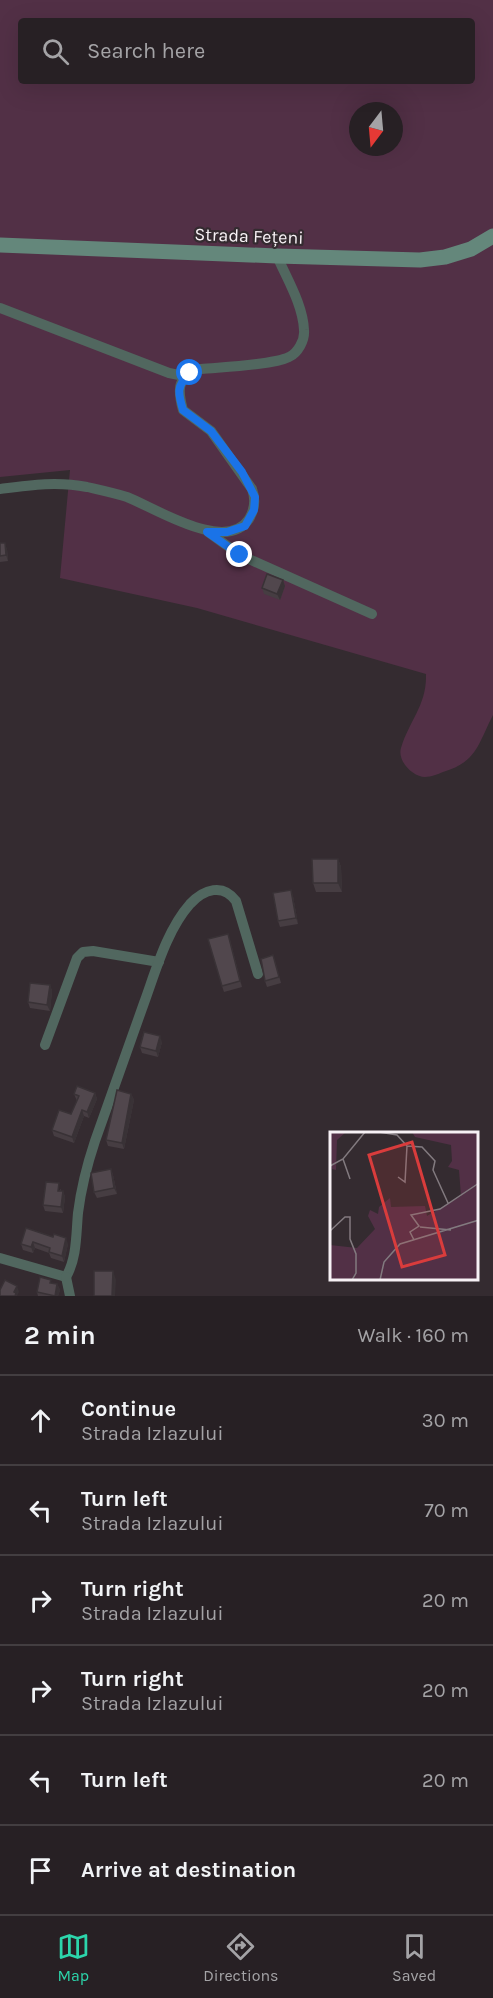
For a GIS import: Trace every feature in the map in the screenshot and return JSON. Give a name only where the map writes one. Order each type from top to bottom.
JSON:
[{"type":"street","name":"Strada Fețeni","points":[[0,245],[420,260],[471,249],[493,236]]},
{"type":"street","points":[[0,308],[178,375],[201,369],[273,362],[289,357],[296,351],[305,334],[303,321],[278,256]]},
{"type":"street","points":[[190,373],[181,381],[179,390],[183,410],[211,431],[242,472],[255,497],[254,510],[245,526],[227,532],[207,532]]},
{"type":"street","points":[[0,489],[48,483],[86,487],[124,496],[207,532],[240,555],[372,614]]},
{"type":"street","points":[[70,1296],[66,1277],[74,1257],[87,1167],[159,962],[177,924],[189,905],[199,895],[211,890],[222,890],[231,894],[236,901],[258,974]]},
{"type":"street","points":[[45,1045],[77,958],[83,952],[93,951],[159,962]]},
{"type":"street","points":[[0,1258],[66,1277]]},
{"type":"shaded area","points":[[0,0],[493,0],[493,715],[475,751],[454,768],[427,777],[411,771],[404,763],[400,753],[401,748],[421,704],[426,685],[426,674],[197,608],[60,578],[70,470],[0,477]]},
{"type":"building","points":[[0,543],[5,543],[6,555],[0,556]]},
{"type":"building","points":[[267,574],[283,580],[277,594],[262,588]]},
{"type":"building","points":[[312,859],[338,859],[338,883],[313,883]]},
{"type":"building","points":[[291,890],[296,918],[278,921],[273,893]]},
{"type":"building","points":[[228,934],[240,981],[222,986],[208,939]]},
{"type":"building","points":[[273,955],[279,977],[265,981],[261,959]]},
{"type":"building","points":[[30,983],[50,985],[47,1005],[28,1002]]},
{"type":"building","points":[[144,1032],[160,1036],[156,1051],[140,1047]]},
{"type":"building","points":[[77,1086],[95,1093],[87,1112],[82,1110],[72,1137],[52,1130],[59,1110],[71,1114],[79,1096],[74,1094]]},
{"type":"building","points":[[117,1090],[131,1094],[122,1143],[106,1140]]},
{"type":"building","points":[[111,1169],[114,1188],[94,1192],[91,1173]]},
{"type":"building","points":[[46,1182],[59,1183],[58,1191],[63,1191],[61,1207],[43,1205]]},
{"type":"building","points":[[26,1228],[53,1237],[54,1234],[66,1238],[62,1256],[49,1252],[50,1248],[33,1242],[31,1247],[21,1244]]},
{"type":"building","points":[[94,1271],[113,1271],[112,1296],[94,1296]]},
{"type":"building","points":[[40,1277],[57,1284],[55,1296],[37,1292]]},
{"type":"building","points":[[5,1280],[17,1286],[15,1296],[0,1296]]},
{"type":"route","points":[[190,373],[181,381],[179,390],[183,410],[211,431],[242,472],[255,497],[254,510],[245,526],[227,532],[207,532],[240,555]]}]
